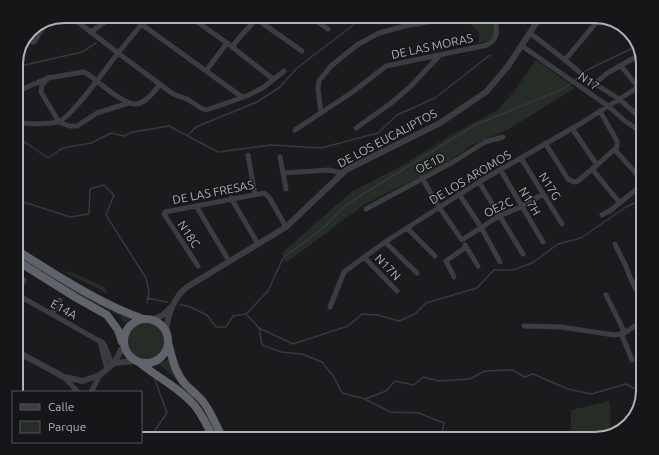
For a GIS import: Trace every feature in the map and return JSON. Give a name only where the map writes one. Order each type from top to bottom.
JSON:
[{"type":"highway","points":[[23,254],[52,273],[112,307],[148,319],[162,326],[166,331],[172,358],[178,374],[186,385],[203,401],[220,432]]},
{"type":"highway","points":[[23,264],[107,315],[118,330],[127,354],[190,400],[201,414],[210,432]]},
{"type":"highway","points":[[123,346],[126,331],[130,325],[136,321],[148,319]]},
{"type":"highway","points":[[138,362],[147,364],[159,359],[164,354],[168,342]]},
{"type":"street","points":[[80,23],[173,94],[187,99],[206,110],[227,103],[264,87],[284,71]]},
{"type":"street","points":[[92,32],[104,23]]},
{"type":"street","points":[[139,23],[242,97]]},
{"type":"street","points":[[199,23],[273,79]]},
{"type":"street","points":[[232,47],[251,23]]},
{"type":"street","points":[[264,23],[302,51]]},
{"type":"street","points":[[319,23],[328,29]]},
{"type":"street","points":[[405,26],[409,23]]},
{"type":"street","points":[[321,113],[318,88],[319,81],[331,66],[357,45],[379,33],[422,23]]},
{"type":"street","name":"DE LAS MORAS","points":[[295,130],[354,91],[386,66],[487,45],[495,38],[498,30],[496,23]]},
{"type":"street","name":"DE LOS EUCALIPTOS","points":[[166,331],[172,306],[176,298],[183,290],[286,227],[342,173],[445,120],[486,92],[508,66],[536,23]]},
{"type":"street","points":[[565,60],[596,23]]},
{"type":"street","points":[[59,122],[71,112],[141,25]]},
{"type":"street","points":[[29,42],[34,42],[43,28]]},
{"type":"street","points":[[530,33],[595,84],[619,99],[636,114]]},
{"type":"street","points":[[206,71],[227,43]]},
{"type":"street","name":"N17","points":[[522,46],[608,106],[636,129]]},
{"type":"street","points":[[356,128],[395,100],[410,87],[440,55]]},
{"type":"street","points":[[595,84],[606,74],[636,57]]},
{"type":"street","points":[[620,66],[636,81]]},
{"type":"street","points":[[23,89],[48,78],[80,72],[88,74],[129,103],[135,105],[144,100],[160,84]]},
{"type":"street","points":[[48,78],[42,85],[41,92],[59,122]]},
{"type":"street","name":"DE LOS AROMOS","points":[[330,307],[344,272],[386,242],[478,182],[636,89]]},
{"type":"street","points":[[23,123],[59,122],[69,126],[77,126],[97,113],[129,103]]},
{"type":"street","points":[[545,143],[570,181],[578,181],[598,166],[617,147],[617,141],[600,111]]},
{"type":"street","points":[[572,128],[598,166]]},
{"type":"street","name":"OE1D","points":[[366,209],[453,162],[485,142],[503,137]]},
{"type":"street","points":[[615,150],[636,175]]},
{"type":"street","points":[[248,154],[255,195]]},
{"type":"street","points":[[280,157],[286,189]]},
{"type":"street","name":"N17G","points":[[521,158],[562,224]]},
{"type":"street","name":"N17H","points":[[500,169],[543,242]]},
{"type":"street","points":[[592,169],[620,203]]},
{"type":"street","points":[[283,173],[329,170],[342,173]]},
{"type":"street","points":[[422,178],[439,207],[478,266]]},
{"type":"street","points":[[478,182],[523,254]]},
{"type":"street","points":[[602,215],[620,203],[636,189]]},
{"type":"street","name":"DE LAS FRESAS","points":[[164,214],[164,212],[263,193],[267,194],[286,227]]},
{"type":"street","points":[[459,194],[481,227],[500,262]]},
{"type":"street","name":"OE2C","points":[[462,240],[499,216],[521,207],[543,194]]},
{"type":"street","points":[[231,198],[258,244]]},
{"type":"street","points":[[196,206],[229,261]]},
{"type":"street","name":"N18C","points":[[164,214],[198,266]]},
{"type":"street","points":[[407,228],[435,256]]},
{"type":"street","points":[[386,242],[417,273]]},
{"type":"street","points":[[615,244],[636,291]]},
{"type":"street","points":[[454,277],[446,261],[466,247]]},
{"type":"street","name":"N17N","points":[[365,258],[397,291]]},
{"type":"street","points":[[606,295],[623,333],[632,360]]},
{"type":"street","name":"E14A","points":[[23,298],[103,343],[113,364]]},
{"type":"street","points":[[52,314],[60,300]]},
{"type":"street","name":"DE LOS EUCALIPTOS","points":[[148,319],[163,315],[172,306]]},
{"type":"street","points":[[524,326],[561,327],[614,335],[623,333],[636,326]]},
{"type":"street","points":[[100,342],[106,369]]},
{"type":"street","points":[[92,391],[100,375],[113,364],[123,346]]},
{"type":"street","points":[[23,354],[64,377],[83,381],[100,375]]},
{"type":"street","points":[[113,364],[138,362]]},
{"type":"street","points":[[64,377],[77,391]]},
{"type":"green space","points":[[470,23],[493,23],[495,31],[490,40],[479,43],[479,33]]},
{"type":"green space","points":[[536,60],[575,88],[509,129],[472,145],[443,165],[365,204],[286,263],[282,253],[351,192],[403,165],[458,131],[498,110],[514,91]]},
{"type":"green space","points":[[23,260],[58,281],[134,315],[125,324],[120,316],[46,278],[23,263]]},
{"type":"green space","points":[[62,271],[74,273],[105,287],[107,294],[91,285]]},
{"type":"green space","points":[[150,321],[157,324],[163,330],[166,341],[165,349],[157,358],[150,361],[142,361],[135,358],[127,349],[126,337],[129,330],[138,322]]},
{"type":"green space","points":[[169,359],[188,391],[217,432],[214,432],[192,398],[168,371],[158,364]]},
{"type":"green space","points":[[610,401],[611,429],[600,432],[571,432],[571,410]]},
{"type":"waterway","points":[[188,135],[196,127],[257,102],[280,87],[297,68],[356,23]]},
{"type":"waterway","points":[[23,65],[82,52],[96,43]]},
{"type":"waterway","points":[[583,73],[633,48]]},
{"type":"waterway","points":[[23,144],[25,142],[48,158],[63,148],[91,143],[111,133],[124,136],[133,132],[169,126],[218,152],[271,145],[321,148],[378,133],[397,115],[435,98],[490,55]]},
{"type":"waterway","points":[[574,81],[580,76]]},
{"type":"waterway","points":[[246,314],[268,291],[283,258],[322,229],[347,204],[475,125],[563,89],[571,83]]},
{"type":"waterway","points":[[23,201],[70,217],[89,214],[90,189],[104,185],[114,195],[106,215],[146,278],[149,292],[147,303]]},
{"type":"waterway","points":[[259,328],[293,344],[348,326],[362,314],[378,315],[399,321],[415,314],[426,303],[477,288],[494,270],[513,270],[532,263],[558,244],[581,238],[626,207],[636,202]]},
{"type":"waterway","points":[[147,298],[167,302]]},
{"type":"waterway","points":[[180,305],[188,306],[207,315],[216,327],[226,327],[233,316],[246,314],[259,328],[262,345],[281,352],[302,354],[322,362],[334,377],[342,393],[365,399],[390,412],[419,413],[444,423],[442,432]]},
{"type":"waterway","points":[[365,399],[386,391],[395,381],[414,385],[423,377],[439,381],[470,379],[485,371],[513,370],[525,377],[533,374],[568,389],[592,394],[626,384],[636,389]]},
{"type":"waterway","points":[[154,377],[167,413],[154,432]]}]
